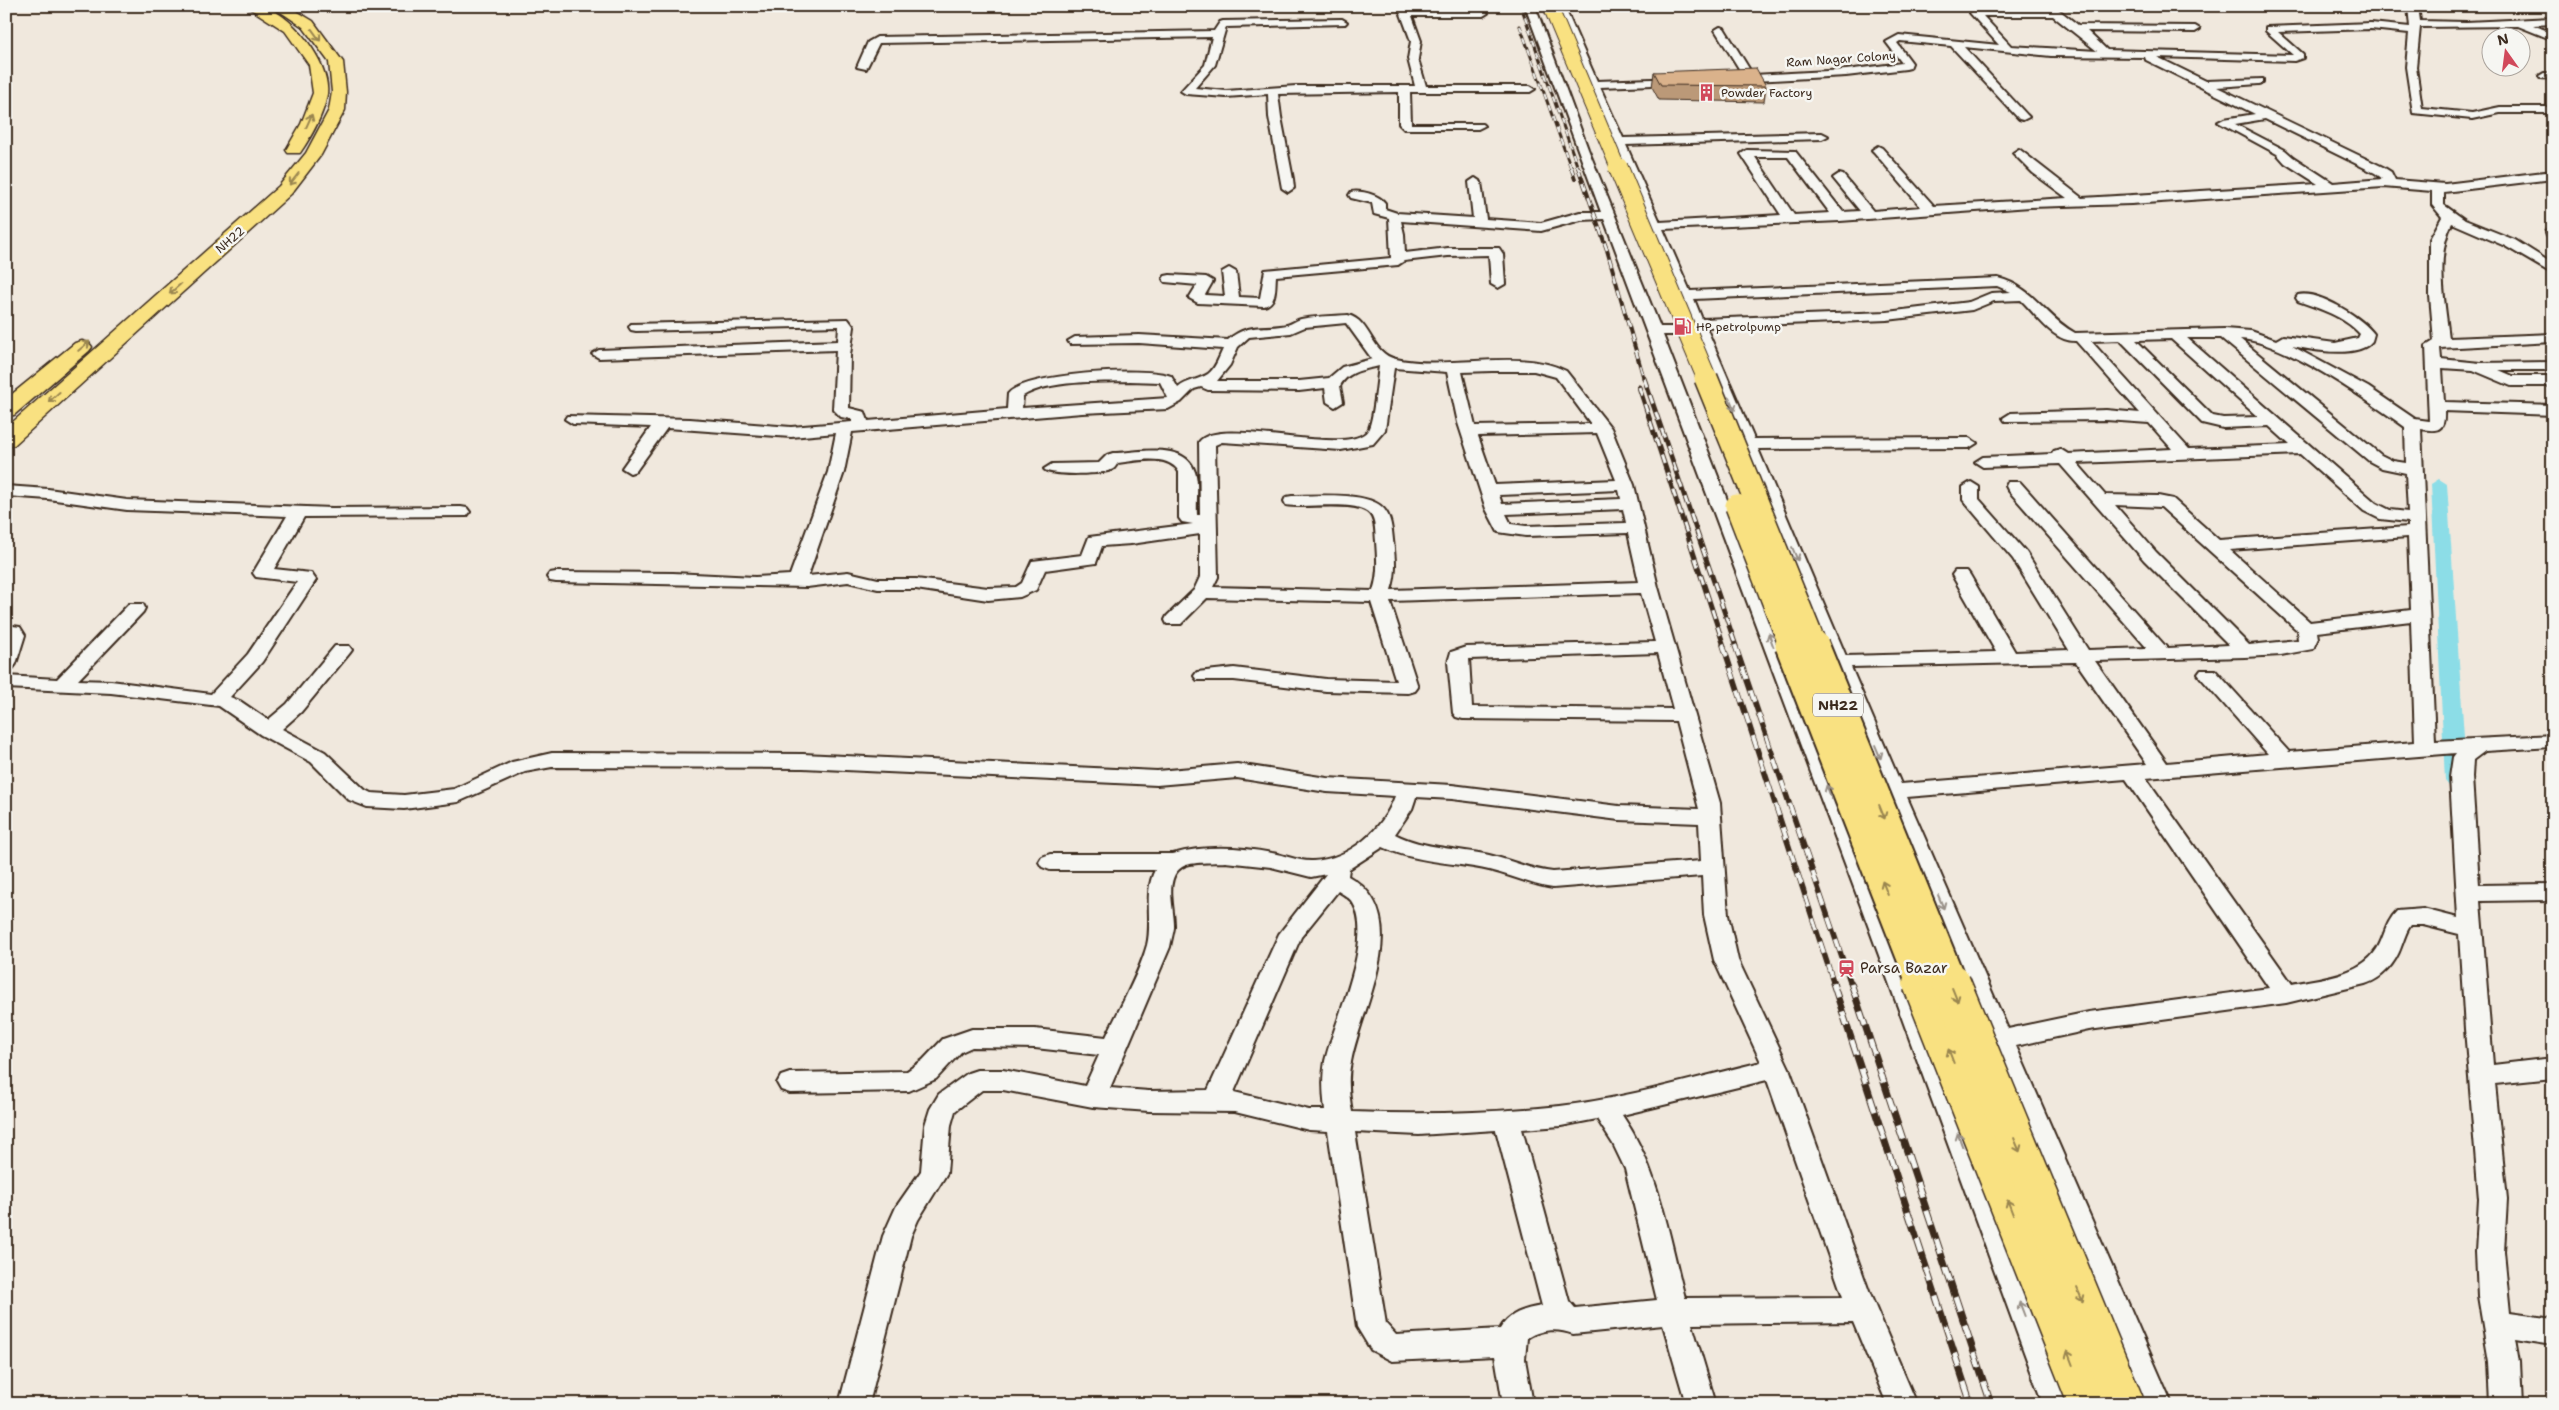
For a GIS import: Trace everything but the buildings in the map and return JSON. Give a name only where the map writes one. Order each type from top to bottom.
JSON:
[{"type":"highway","points":[[252,6],[290,28],[316,65],[320,93],[309,124],[285,162]]},
{"type":"highway","name":"NH22","points":[[6,440],[285,190],[313,155],[337,110],[339,92],[336,62],[308,24],[278,6]]},
{"type":"highway","name":"NH22","points":[[1539,6],[1623,214],[1845,788],[2088,1404]]},
{"type":"highway","name":"NH22","points":[[1550,6],[1676,303],[1973,1039],[2125,1404]]},
{"type":"highway","name":"NH22","points":[[173,268],[259,190]]},
{"type":"highway","points":[[6,410],[93,338]]},
{"type":"street","points":[[1530,6],[1804,726],[2058,1404]]},
{"type":"street","points":[[1559,6],[1686,296],[1866,726],[2157,1404]]},
{"type":"street","points":[[1421,89],[1413,60],[1416,42],[1405,10],[1483,13]]},
{"type":"street","points":[[2006,48],[1975,13],[2052,10],[2077,28],[2103,54]]},
{"type":"street","points":[[2553,21],[2518,22],[2416,17],[2411,67],[2417,111],[2472,116],[2500,110],[2553,110]]},
{"type":"street","name":"Ram Nagar Colony","points":[[1722,79],[1846,73],[1908,65],[1891,42],[1893,39],[1953,42],[2051,53],[2294,58],[2299,56],[2298,54],[2269,30],[2371,26],[2416,17]]},
{"type":"street","points":[[2518,22],[2553,38]]},
{"type":"street","points":[[1341,23],[1226,23],[1222,25],[1217,34],[1209,66],[1186,91],[1226,94],[1271,90],[1530,89]]},
{"type":"street","points":[[2077,28],[2195,29]]},
{"type":"street","points":[[1720,30],[1750,78]]},
{"type":"street","points":[[862,67],[873,42],[877,40],[1329,33]]},
{"type":"street","points":[[2532,39],[2553,38]]},
{"type":"street","points":[[1953,42],[2023,116]]},
{"type":"street","points":[[2143,54],[2383,172],[2387,175],[2390,183]]},
{"type":"street","points":[[1594,84],[1694,80]]},
{"type":"street","points":[[2205,84],[2258,81]]},
{"type":"street","points":[[1404,89],[1405,124],[1408,127],[1478,126]]},
{"type":"street","points":[[1271,90],[1276,100],[1274,115],[1287,171],[1288,188]]},
{"type":"street","points":[[1566,104],[1603,104]]},
{"type":"street","points":[[2267,115],[2224,122],[2276,149],[2330,186]]},
{"type":"street","points":[[1619,142],[1822,136]]},
{"type":"street","points":[[1878,150],[1931,211]]},
{"type":"street","points":[[1790,219],[1747,154],[1791,153],[1840,216]]},
{"type":"street","points":[[2020,153],[2031,165],[2080,202]]},
{"type":"street","points":[[1656,226],[1870,215],[2030,203],[2080,202],[2390,183],[2438,188],[2553,175]]},
{"type":"street","points":[[1839,178],[1870,215]]},
{"type":"street","points":[[2529,179],[2553,190]]},
{"type":"street","points":[[1475,182],[1480,222]]},
{"type":"street","points":[[2438,188],[2438,205],[2449,216],[2509,243],[2553,270]]},
{"type":"street","points":[[1355,195],[1377,200],[1378,211],[1398,217],[1548,226],[1580,216],[1610,215]]},
{"type":"street","points":[[2442,343],[2437,296],[2437,239],[2449,216]]},
{"type":"street","points":[[1398,217],[1394,222],[1398,234],[1399,258]]},
{"type":"street","points":[[1170,278],[1206,281],[1196,298],[1198,300],[1266,300],[1270,273],[1396,262],[1399,258],[1448,252],[1494,251],[1496,254],[1498,284]]},
{"type":"street","points":[[1228,272],[1250,332]]},
{"type":"street","points":[[1686,296],[1992,281],[2012,286],[2057,330],[2081,338],[2224,333],[2251,335],[2337,348],[2357,345],[2365,340],[2367,334],[2353,321],[2326,306],[2304,298]]},
{"type":"street","points":[[1654,331],[1887,316],[1972,306],[1991,297],[2024,296]]},
{"type":"street","points":[[573,419],[662,423],[775,432],[1016,413],[1160,405],[1176,399],[1188,386],[1213,377],[1223,365],[1232,345],[1240,336],[1250,332],[1291,329],[1302,323],[1350,319],[1356,325],[1369,349],[1385,361]]},
{"type":"street","points":[[636,327],[843,322],[847,327],[841,410],[847,414],[859,415],[796,581]]},
{"type":"street","points":[[2224,333],[2375,458],[2388,465],[2414,470]]},
{"type":"street","points":[[2175,334],[2304,450],[2377,512],[2417,525]]},
{"type":"street","points":[[2251,335],[2292,351],[2364,390],[2422,425],[2437,423],[2434,346],[2442,343],[2553,338]]},
{"type":"street","points":[[2124,336],[2208,420],[2223,423],[2272,421]]},
{"type":"street","points":[[2081,338],[2186,455]]},
{"type":"street","points":[[1075,341],[1139,340],[1232,345]]},
{"type":"street","points":[[599,354],[845,345]]},
{"type":"street","points":[[1174,620],[1208,584],[1210,571],[1207,442],[1221,437],[1322,444],[1358,444],[1367,441],[1377,430],[1385,361]]},
{"type":"street","points":[[1208,385],[1299,386],[1333,382],[1347,368],[1385,361],[1403,365],[1536,366],[1554,370],[1561,374],[1574,387],[1603,428],[1626,485],[1649,587],[1709,803],[1716,915],[1726,960],[1776,1068],[1862,1309],[1902,1404]]},
{"type":"street","points":[[2434,363],[2476,366],[2553,366]]},
{"type":"street","points":[[1453,366],[1469,431],[1500,524],[1508,530],[1636,528]]},
{"type":"street","points":[[2476,366],[2511,381],[2553,381]]},
{"type":"street","points":[[1016,413],[1014,397],[1016,392],[1030,386],[1052,381],[1161,377],[1166,379],[1176,399]]},
{"type":"street","points":[[1333,382],[1335,402]]},
{"type":"street","points":[[2436,406],[2553,410]]},
{"type":"street","points":[[2011,418],[2106,414],[2154,419]]},
{"type":"street","points":[[630,468],[662,423]]},
{"type":"street","points":[[2422,425],[2414,470],[2429,746]]},
{"type":"street","points":[[1469,431],[1603,428]]},
{"type":"street","points":[[1749,444],[1969,443]]},
{"type":"street","points":[[1983,462],[2060,453],[2186,455],[2304,450]]},
{"type":"street","points":[[2060,453],[2150,556],[2244,651]]},
{"type":"street","points":[[1052,469],[1101,468],[1107,466],[1113,458],[1168,457],[1184,465],[1187,472],[1188,518],[1208,524]]},
{"type":"street","points":[[1488,490],[1626,485]]},
{"type":"street","points":[[2014,486],[2162,654]]},
{"type":"street","points":[[1971,487],[1971,500],[2020,556],[2082,656],[2162,771]]},
{"type":"street","points":[[6,491],[70,496],[109,504],[299,511],[461,512]]},
{"type":"street","points":[[1839,662],[2162,654],[2281,649],[2306,645],[2309,638],[2306,628],[2167,503],[2158,500],[2100,500]]},
{"type":"street","points":[[1204,676],[1234,674],[1326,684],[1408,687],[1379,597],[1387,579],[1388,561],[1381,517],[1372,507],[1354,504],[1292,501]]},
{"type":"street","points":[[1495,509],[1630,504]]},
{"type":"street","points":[[216,700],[255,658],[307,580],[305,577],[262,573],[299,511]]},
{"type":"street","points":[[556,577],[808,582],[848,577],[878,584],[916,584],[976,594],[1020,592],[1030,586],[1038,565],[1090,559],[1095,541],[1138,538],[1208,524]]},
{"type":"street","points":[[2213,546],[2417,525]]},
{"type":"street","points":[[1961,575],[2010,658]]},
{"type":"street","points":[[1202,592],[1379,597],[1649,587]]},
{"type":"street","points":[[62,685],[136,608]]},
{"type":"street","points":[[2306,628],[2421,614]]},
{"type":"street","points":[[6,631],[13,632],[16,635],[6,664]]},
{"type":"street","points":[[1666,648],[1466,653],[1458,656],[1463,713],[1685,715]]},
{"type":"street","points":[[268,730],[294,708],[342,650]]},
{"type":"street","points":[[2208,674],[2284,759]]},
{"type":"street","points":[[6,682],[111,687],[216,700],[233,705],[268,730],[318,757],[357,795],[367,800],[382,802],[404,802],[458,795],[519,767],[534,763],[569,759],[803,761],[1157,778],[1237,771],[1327,785],[1408,788],[1483,795],[1619,813],[1710,816]]},
{"type":"street","points":[[1804,726],[1866,726]]},
{"type":"street","points":[[1894,791],[2162,771],[2429,746],[2553,741]]},
{"type":"street","points":[[2475,744],[2464,757],[2462,771],[2470,929],[2493,1199],[2490,1252],[2492,1296],[2504,1362],[2506,1404]]},
{"type":"street","points":[[2132,773],[2286,994]]},
{"type":"street","points":[[1217,1100],[1291,934],[1336,872],[1382,837],[1401,808],[1408,788]]},
{"type":"street","points":[[1382,837],[1413,850],[1490,863],[1536,879],[1553,880],[1712,868]]},
{"type":"street","points":[[1050,862],[1174,862],[1186,858],[1225,855],[1271,860],[1311,869],[1336,872],[1358,893],[1364,901],[1370,922],[1368,950],[1358,1000],[1338,1061],[1336,1095],[1372,1328],[1381,1341],[1392,1348],[1509,1342]]},
{"type":"street","points":[[1093,1097],[1158,947],[1162,927],[1160,900],[1162,878],[1165,871],[1174,862]]},
{"type":"street","points":[[2468,893],[2553,892]]},
{"type":"street","points":[[2000,1040],[2089,1022],[2286,994],[2365,975],[2379,964],[2390,949],[2398,924],[2405,917],[2423,917],[2470,929]]},
{"type":"street","points":[[790,1082],[909,1081],[924,1076],[932,1070],[953,1045],[962,1040],[975,1038],[1054,1040],[1114,1048]]},
{"type":"street","points":[[854,1404],[897,1236],[906,1215],[934,1173],[938,1125],[943,1109],[948,1101],[977,1080],[989,1079],[1059,1093],[1093,1097],[1149,1101],[1217,1100],[1235,1102],[1286,1116],[1339,1122],[1418,1125],[1507,1121],[1561,1116],[1604,1108],[1776,1068]]},
{"type":"street","points":[[2481,1075],[2523,1073],[2553,1068]]},
{"type":"street","points":[[1604,1108],[1624,1139],[1638,1169],[1674,1312],[1701,1404]]},
{"type":"street","points":[[1507,1121],[1556,1306],[1563,1316],[1573,1321],[1674,1312],[1862,1309]]},
{"type":"street","points":[[1518,1404],[1509,1342],[1514,1329],[1525,1323],[1563,1316]]},
{"type":"street","points":[[2498,1324],[2553,1332]]},
{"type":"green space","points":[[2063,6],[2248,6],[2252,10],[2068,10]]},
{"type":"waterway","points":[[2439,484],[2456,781]]},
{"type":"railway","points":[[1521,6],[1578,168]]},
{"type":"railway","points":[[1520,26],[1571,168]]},
{"type":"railway","points":[[1571,167],[1575,179]]},
{"type":"railway","points":[[1578,167],[1607,250],[1644,379]]},
{"type":"railway","points":[[1644,378],[1736,646]]},
{"type":"railway","points":[[1639,387],[1724,646]]},
{"type":"railway","points":[[1723,645],[1834,984]]},
{"type":"railway","points":[[1735,645],[1851,984]]},
{"type":"railway","points":[[1833,983],[1971,1404]]},
{"type":"railway","points":[[1851,983],[1991,1404]]},
{"type":"place","name":"Powder Factory","points":[[1707,93]]},
{"type":"place","name":"HP petrolpump","points":[[1682,327]]},
{"type":"place","name":"Parsa Bazar","points":[[1846,968]]}]
